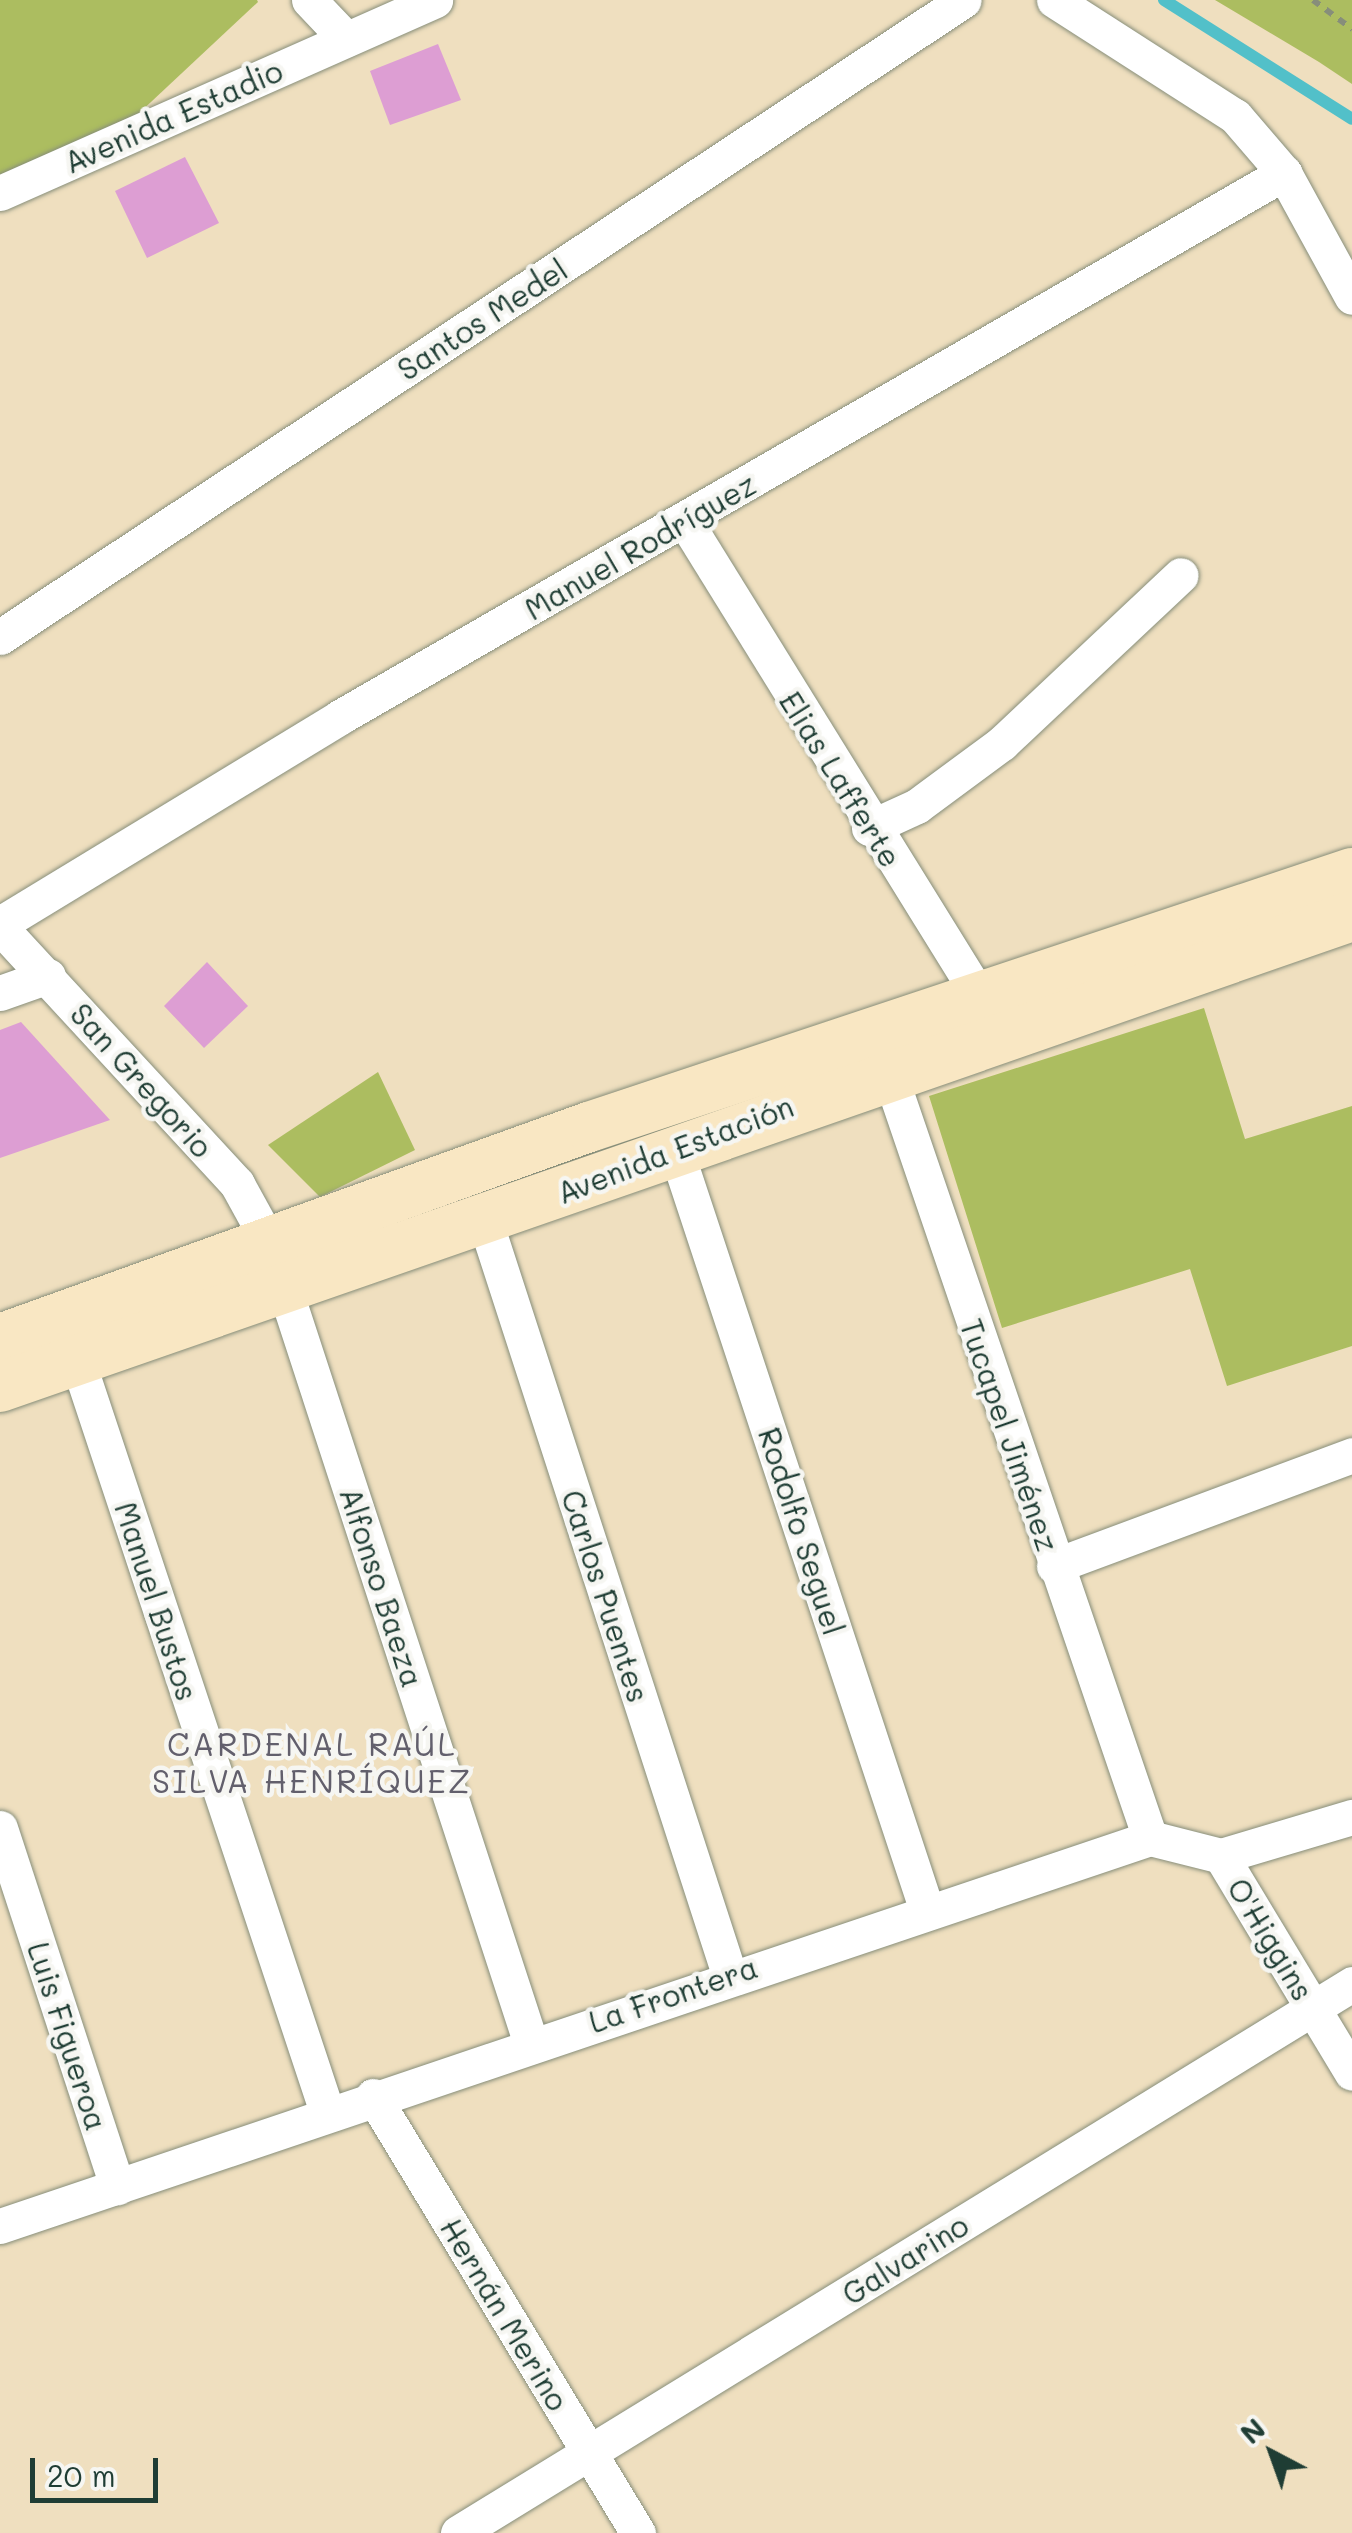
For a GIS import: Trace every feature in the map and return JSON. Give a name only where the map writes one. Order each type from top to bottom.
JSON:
[{"type":"street","points":[[309,0],[346,38]]},
{"type":"street","name":"Avenida Estadio","points":[[0,193],[435,0]]},
{"type":"street","name":"Santos Medel","points":[[0,638],[964,0]]},
{"type":"street","points":[[1054,0],[1235,116],[1284,174],[1352,297]]},
{"type":"street","name":"Manuel Rodríguez","points":[[0,926],[684,521],[1284,174]]},
{"type":"street","name":"Elias Lafferte","points":[[684,521],[870,828],[992,1016]]},
{"type":"street","points":[[870,828],[917,806],[1002,743],[1181,576]]},
{"type":"street","name":"Avenida Estación","points":[[992,1016],[1352,873]]},
{"type":"street","name":"Avenida Estación","points":[[0,1387],[70,1340],[882,1051],[992,1016],[1352,916]]},
{"type":"street","name":"San Gregorio","points":[[0,926],[237,1184],[277,1265]]},
{"type":"street","points":[[0,994],[48,976]]},
{"type":"street","name":"Avenida Estación","points":[[277,1265],[484,1218],[676,1151],[882,1051]]},
{"type":"street","name":"Tucapel Jiménez","points":[[882,1051],[1054,1566],[1150,1838]]},
{"type":"street","name":"Rodolfo Seguel","points":[[676,1151],[927,1911]]},
{"type":"street","name":"Carlos Puentes","points":[[484,1218],[729,1974]]},
{"type":"street","name":"Alfonso Baeza","points":[[277,1265],[531,2044]]},
{"type":"street","name":"Avenida Estación","points":[[0,1338],[70,1340]]},
{"type":"street","name":"Manuel Bustos","points":[[70,1340],[327,2112]]},
{"type":"street","points":[[1054,1566],[1352,1456]]},
{"type":"street","points":[[1150,1838],[1220,1856],[1352,1816]]},
{"type":"street","name":"Luis Figueroa","points":[[0,1828],[118,2187]]},
{"type":"street","name":"La Frontera","points":[[0,2226],[729,1974],[1150,1838]]},
{"type":"street","name":"O'Higgins","points":[[1220,1856],[1352,2073]]},
{"type":"street","name":"Galvarino","points":[[458,2533],[1352,1984]]},
{"type":"street","name":"Hernán Merino","points":[[373,2096],[638,2533]]},
{"type":"path","points":[[1313,0],[1352,29]]},
{"type":"green space","points":[[0,0],[258,2],[105,145],[0,182]]},
{"type":"green space","points":[[1215,0],[1352,0],[1352,84],[1319,62]]},
{"type":"green space","points":[[1204,1008],[1245,1139],[1352,1106],[1352,1346],[1227,1386],[1190,1269],[1002,1328],[929,1096]]},
{"type":"green space","points":[[378,1072],[415,1150],[320,1197],[268,1145]]},
{"type":"building","points":[[438,44],[461,100],[390,125],[370,71]]},
{"type":"building","points":[[185,157],[219,223],[147,258],[115,191]]},
{"type":"building","points":[[207,962],[248,1006],[204,1048],[164,1006]]},
{"type":"building","points":[[21,1022],[110,1120],[0,1158],[0,1030]]},
{"type":"waterway","points":[[1164,0],[1352,119]]},
{"type":"district","name":"CARDENAL RAÚL SILVA HENRÍQUEZ","points":[[312,1762]]}]
